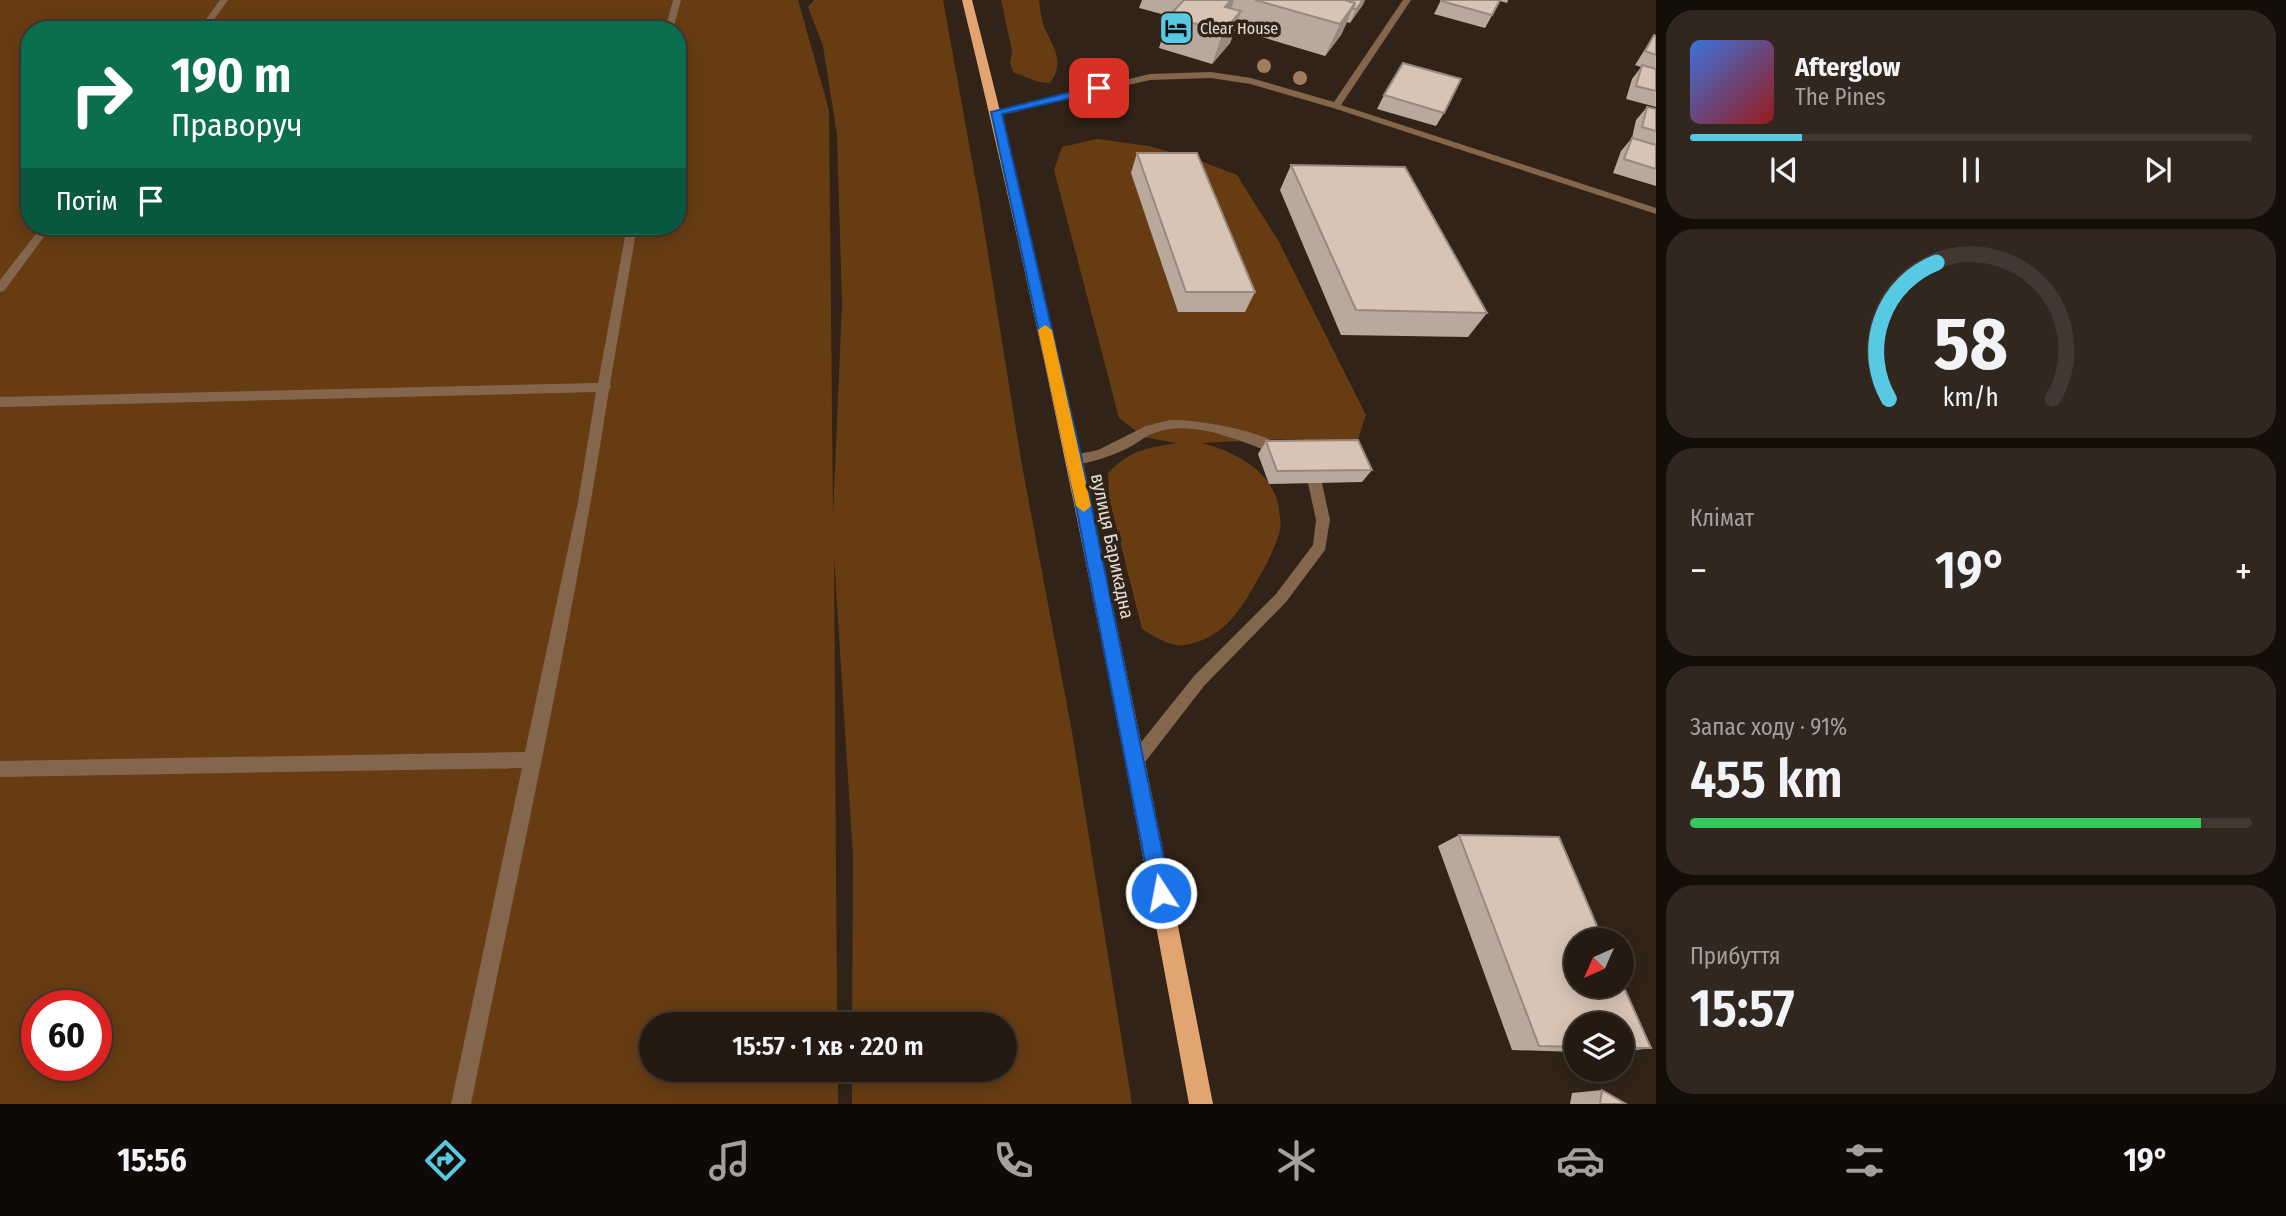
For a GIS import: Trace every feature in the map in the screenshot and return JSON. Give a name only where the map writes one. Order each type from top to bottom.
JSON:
[{"type":"main road","name":"вулиця Барикадна","points":[[967,0],[996,112],[1074,460],[1136,761],[1201,1104]]},
{"type":"street","points":[[208,21],[224,0]]},
{"type":"street","points":[[671,21],[677,0]]},
{"type":"street","points":[[1336,106],[1407,0]]},
{"type":"street","points":[[996,112],[1150,77],[1211,75],[1251,82],[1336,106],[1656,211]]},
{"type":"street","points":[[0,288],[40,235]]},
{"type":"street","points":[[461,1104],[585,502],[630,235]]},
{"type":"street","points":[[0,402],[605,387]]},
{"type":"street","points":[[1074,460],[1097,457],[1153,428],[1192,426],[1220,429],[1246,436],[1287,454]]},
{"type":"street","points":[[1136,761],[1199,681],[1281,598],[1320,546],[1323,520],[1315,483]]},
{"type":"street","points":[[0,768],[533,760]]},
{"type":"shaded area","points":[[0,0],[798,0],[829,110],[833,516],[842,304],[837,135],[823,46],[808,7],[814,0],[943,0],[981,210],[1021,460],[1072,732],[1132,1104],[852,1104],[852,1082],[1017,1082],[1017,1012],[852,1012],[853,857],[834,556],[837,1012],[639,1012],[639,1082],[838,1082],[838,1104],[0,1104]]},
{"type":"shaded area","points":[[1001,0],[1039,0],[1043,24],[1057,62],[1050,83],[1039,82],[1013,72],[1010,63],[1012,51]]},
{"type":"shaded area","points":[[1097,139],[1149,146],[1237,175],[1279,242],[1366,415],[1357,442],[1281,439],[1202,443],[1240,458],[1261,474],[1276,496],[1281,527],[1266,564],[1236,614],[1210,637],[1186,645],[1169,643],[1142,629],[1109,498],[1108,473],[1124,459],[1139,451],[1176,443],[1144,437],[1119,418],[1054,170],[1062,147]]},
{"type":"building","points":[[1184,0],[1231,0],[1225,7],[1241,11],[1223,32],[1169,16]]},
{"type":"building","points":[[1255,0],[1345,0],[1355,3],[1340,24]]},
{"type":"building","points":[[1345,0],[1363,0],[1353,9],[1355,3]]},
{"type":"building","points":[[1441,0],[1500,0],[1492,15]]},
{"type":"building","points":[[1654,35],[1656,36],[1656,55],[1645,51]]},
{"type":"building","points":[[1403,63],[1461,79],[1444,113],[1384,95]]},
{"type":"building","points":[[1642,65],[1656,69],[1656,91],[1636,86]]},
{"type":"building","points":[[1647,107],[1656,109],[1656,131],[1642,127]]},
{"type":"building","points":[[1632,138],[1656,145],[1656,169],[1624,159]]},
{"type":"building","points":[[1137,153],[1197,153],[1255,292],[1186,292]]},
{"type":"building","points":[[1291,165],[1405,167],[1487,313],[1356,310]]},
{"type":"building","points":[[1358,440],[1372,470],[1277,471],[1266,441]]},
{"type":"building","points":[[1459,835],[1559,837],[1598,928],[1564,928],[1564,998],[1629,998],[1651,1048],[1634,1048],[1634,1012],[1564,1012],[1564,1047],[1539,1046]]},
{"type":"building","points":[[1602,1090],[1626,1104],[1600,1104]]},
{"type":"slow traffic","points":[[1045,330],[1084,506]]},
{"type":"place","name":"Clear House","points":[[1176,28]]},
{"type":"route","points":[[1099,88],[996,112],[1074,460],[1161,893]]}]
